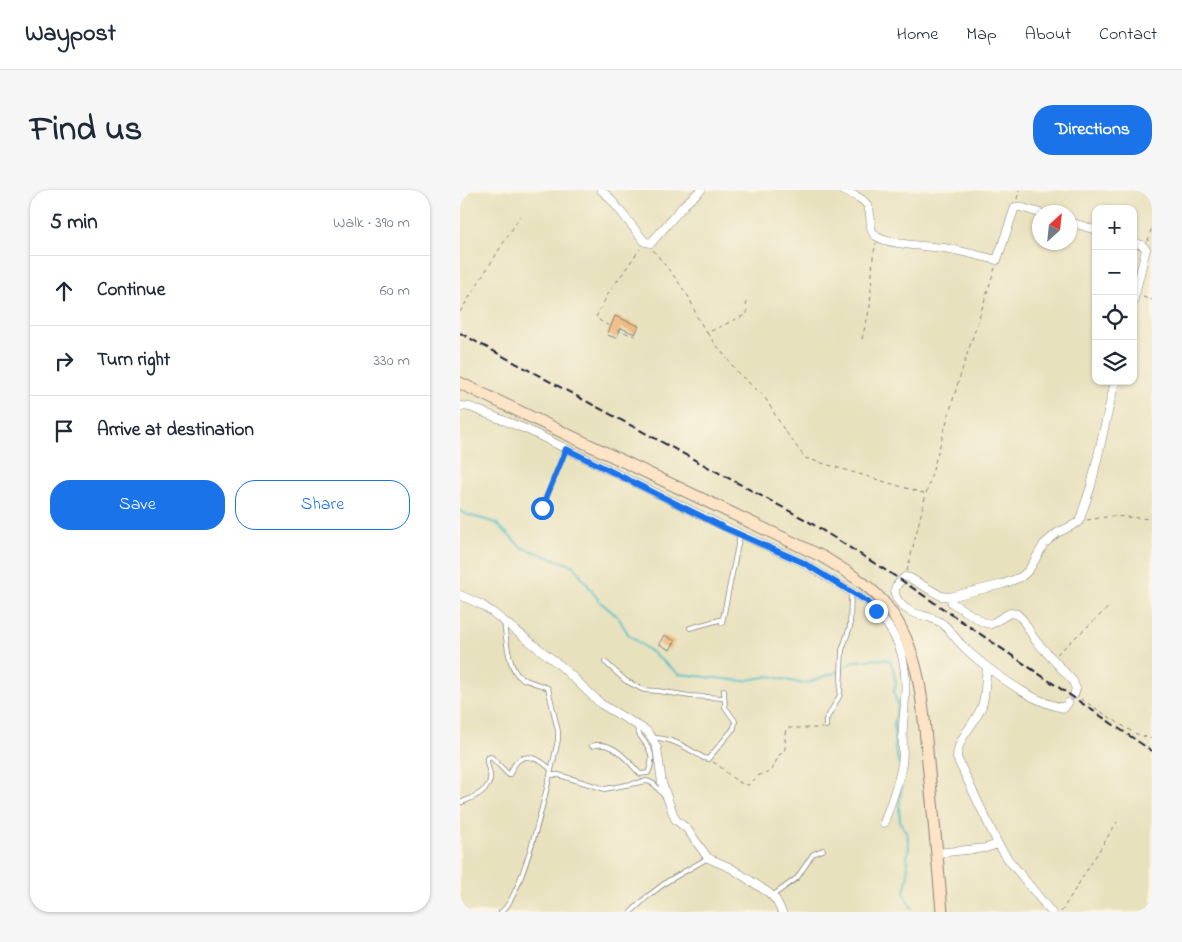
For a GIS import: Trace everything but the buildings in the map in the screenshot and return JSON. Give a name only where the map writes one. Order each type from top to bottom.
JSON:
[{"type":"main road","points":[[460,383],[823,557],[856,578],[879,596],[897,620],[916,662],[942,912]]},
{"type":"main road","points":[[937,853],[946,912]]},
{"type":"street","points":[[601,190],[648,242],[701,190]]},
{"type":"street","points":[[842,190],[862,200],[868,206],[870,227],[877,238],[910,246],[944,248],[998,260],[1015,207],[1020,206],[1032,210]]},
{"type":"street","points":[[1077,224],[1092,229]]},
{"type":"street","points":[[1135,295],[1146,249],[1137,243]]},
{"type":"street","points":[[1068,703],[1064,708],[1050,706],[987,667],[968,651],[941,623],[908,612],[903,608],[895,596],[894,589],[905,577],[941,596],[950,597],[1003,584],[1021,577],[1029,570],[1044,544],[1057,533],[1079,522],[1092,486],[1113,385]]},
{"type":"street","points":[[460,406],[470,407],[528,430],[740,534],[802,562],[868,602],[897,641],[905,666],[906,693],[900,771],[884,822]]},
{"type":"street","points":[[460,596],[482,604],[560,666],[601,704],[647,731],[657,748],[662,783],[675,819],[686,829],[708,858],[731,868],[772,896],[782,912]]},
{"type":"street","points":[[950,597],[952,603],[983,622],[991,624],[1010,614],[1017,614],[1023,620],[1035,640],[1073,681],[1076,689],[1074,695]]},
{"type":"street","points":[[987,667],[982,705],[960,742],[957,749],[957,758],[998,844],[1051,912]]},
{"type":"street","points":[[937,853],[986,848],[998,844]]},
{"type":"lane","points":[[690,628],[722,621],[740,534]]},
{"type":"lane","points":[[826,726],[826,720],[840,695],[845,640],[850,627],[851,592]]},
{"type":"lane","points":[[501,912],[508,905],[524,872],[558,740],[558,731],[548,688],[522,678],[515,672],[509,653],[504,621]]},
{"type":"lane","points":[[605,662],[626,681],[644,690],[724,698]]},
{"type":"lane","points":[[652,738],[681,744],[708,759],[734,728],[735,721],[725,707],[724,690]]},
{"type":"lane","points":[[592,746],[598,744],[616,750],[640,774],[648,773],[652,765],[651,756],[648,746],[637,731],[638,724]]},
{"type":"lane","points":[[460,803],[476,796],[487,787],[491,778],[486,762],[487,758],[491,757],[509,775],[514,765],[526,758],[537,759],[550,772],[605,789],[646,781],[654,784],[668,799]]},
{"type":"lane","points":[[772,896],[797,878],[813,854],[823,850]]},
{"type":"lane","points":[[631,912],[668,881],[708,858]]},
{"type":"path","points":[[1015,207],[1019,190]]},
{"type":"path","points":[[460,312],[521,215]]},
{"type":"path","points":[[1146,249],[1152,226]]},
{"type":"path","points":[[862,339],[870,307],[873,257],[877,238]]},
{"type":"path","points":[[609,326],[596,317],[608,294],[648,242]]},
{"type":"path","points":[[648,242],[650,248],[690,299],[697,317],[707,333],[739,374],[764,396],[783,428],[805,458],[926,494]]},
{"type":"path","points":[[905,577],[926,494],[960,378],[998,260]]},
{"type":"path","points":[[1137,299],[1152,300]]},
{"type":"path","points":[[707,333],[747,314],[746,300]]},
{"type":"path","points":[[617,330],[635,336]]},
{"type":"path","points":[[542,508],[566,449]]},
{"type":"path","points":[[1079,522],[1112,516],[1152,519]]},
{"type":"path","points":[[1052,658],[1110,606]]},
{"type":"path","points":[[1074,695],[1134,733],[1152,739]]},
{"type":"path","points":[[708,759],[722,767],[736,782],[749,785],[759,775],[771,772],[779,755],[785,750],[784,733],[787,728],[822,728],[826,726]]},
{"type":"path","points":[[1061,912],[1117,822]]},
{"type":"waterway","points":[[460,511],[496,523],[521,547],[574,566],[599,601],[618,617],[628,634],[679,674],[742,681],[770,676],[804,684],[839,671],[855,661],[885,659],[890,661],[896,682],[894,692],[898,707],[894,721],[895,749],[899,764]]},
{"type":"waterway","points":[[902,779],[899,807],[900,822],[907,833],[909,848],[907,857],[908,876],[904,892],[912,908]]},
{"type":"railway","points":[[460,333],[806,520],[901,580],[1152,751]]},
{"type":"route","points":[[542,508],[566,449],[613,474],[699,513],[725,528],[778,550],[816,569],[868,602],[876,611]]}]
